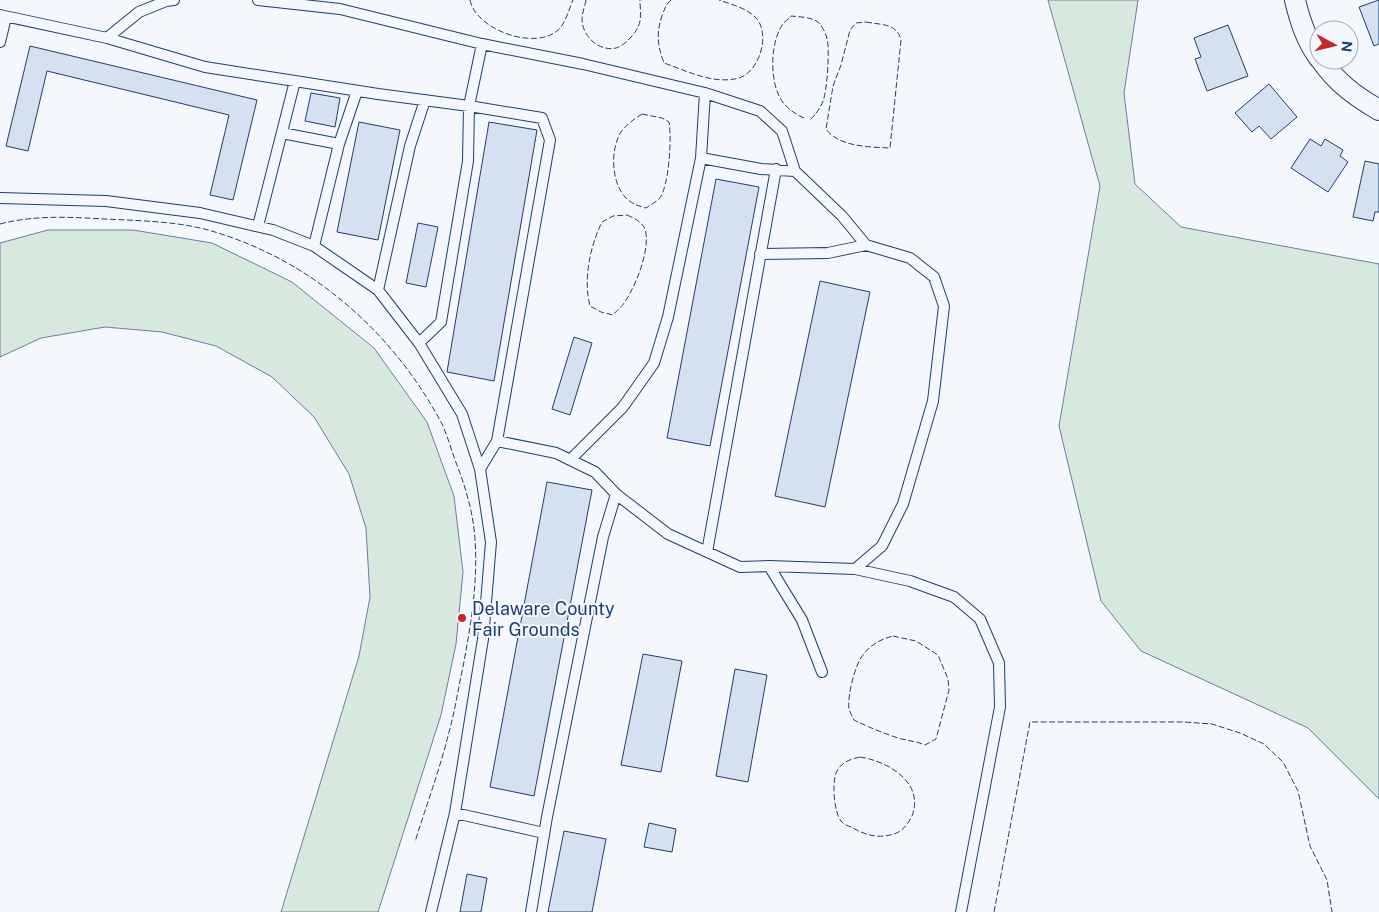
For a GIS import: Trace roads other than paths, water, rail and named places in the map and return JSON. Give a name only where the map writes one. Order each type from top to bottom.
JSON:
[{"type":"street","points":[[1295,0],[1300,22],[1309,44]]},
{"type":"street","points":[[1327,70],[1353,95],[1379,110]]},
{"type":"lane","points":[[107,38],[138,12],[166,1],[174,0]]},
{"type":"lane","points":[[258,0],[340,9],[482,44],[583,64],[705,93],[760,111],[782,131],[795,171],[842,216],[866,245]]},
{"type":"lane","points":[[0,42],[3,16],[107,38],[205,67],[542,118],[550,140],[497,441],[480,469]]},
{"type":"lane","points":[[419,343],[441,322],[468,162],[469,106],[482,44]]},
{"type":"lane","points":[[258,226],[295,82]]},
{"type":"lane","points":[[314,246],[339,144],[357,91]]},
{"type":"lane","points":[[570,460],[623,407],[654,363],[668,317],[701,158],[705,93]]},
{"type":"lane","points":[[378,290],[410,146],[425,100]]},
{"type":"lane","points":[[282,133],[339,144]]},
{"type":"lane","points":[[701,158],[776,170],[795,171]]},
{"type":"lane","points":[[707,552],[776,170]]},
{"type":"lane","points":[[0,198],[106,201],[200,213],[273,230],[314,246],[378,290],[419,343],[462,414],[480,469],[491,542],[483,639],[455,813],[431,912]]},
{"type":"lane","points":[[760,254],[828,253],[866,245],[910,258],[922,267],[934,277],[944,306],[933,401],[903,504],[882,546],[855,569]]},
{"type":"lane","points":[[497,441],[556,454],[594,472],[616,494],[668,534],[740,567],[769,566],[855,569],[910,581],[954,597],[980,619],[999,663],[1000,707],[961,912]]},
{"type":"lane","points":[[531,912],[544,833],[602,537],[616,494]]},
{"type":"lane","points":[[769,566],[802,620],[822,672]]},
{"type":"lane","points":[[455,813],[544,833]]},
{"type":"place","name":"Delaware County Fair Grounds","points":[[462,618]]}]
